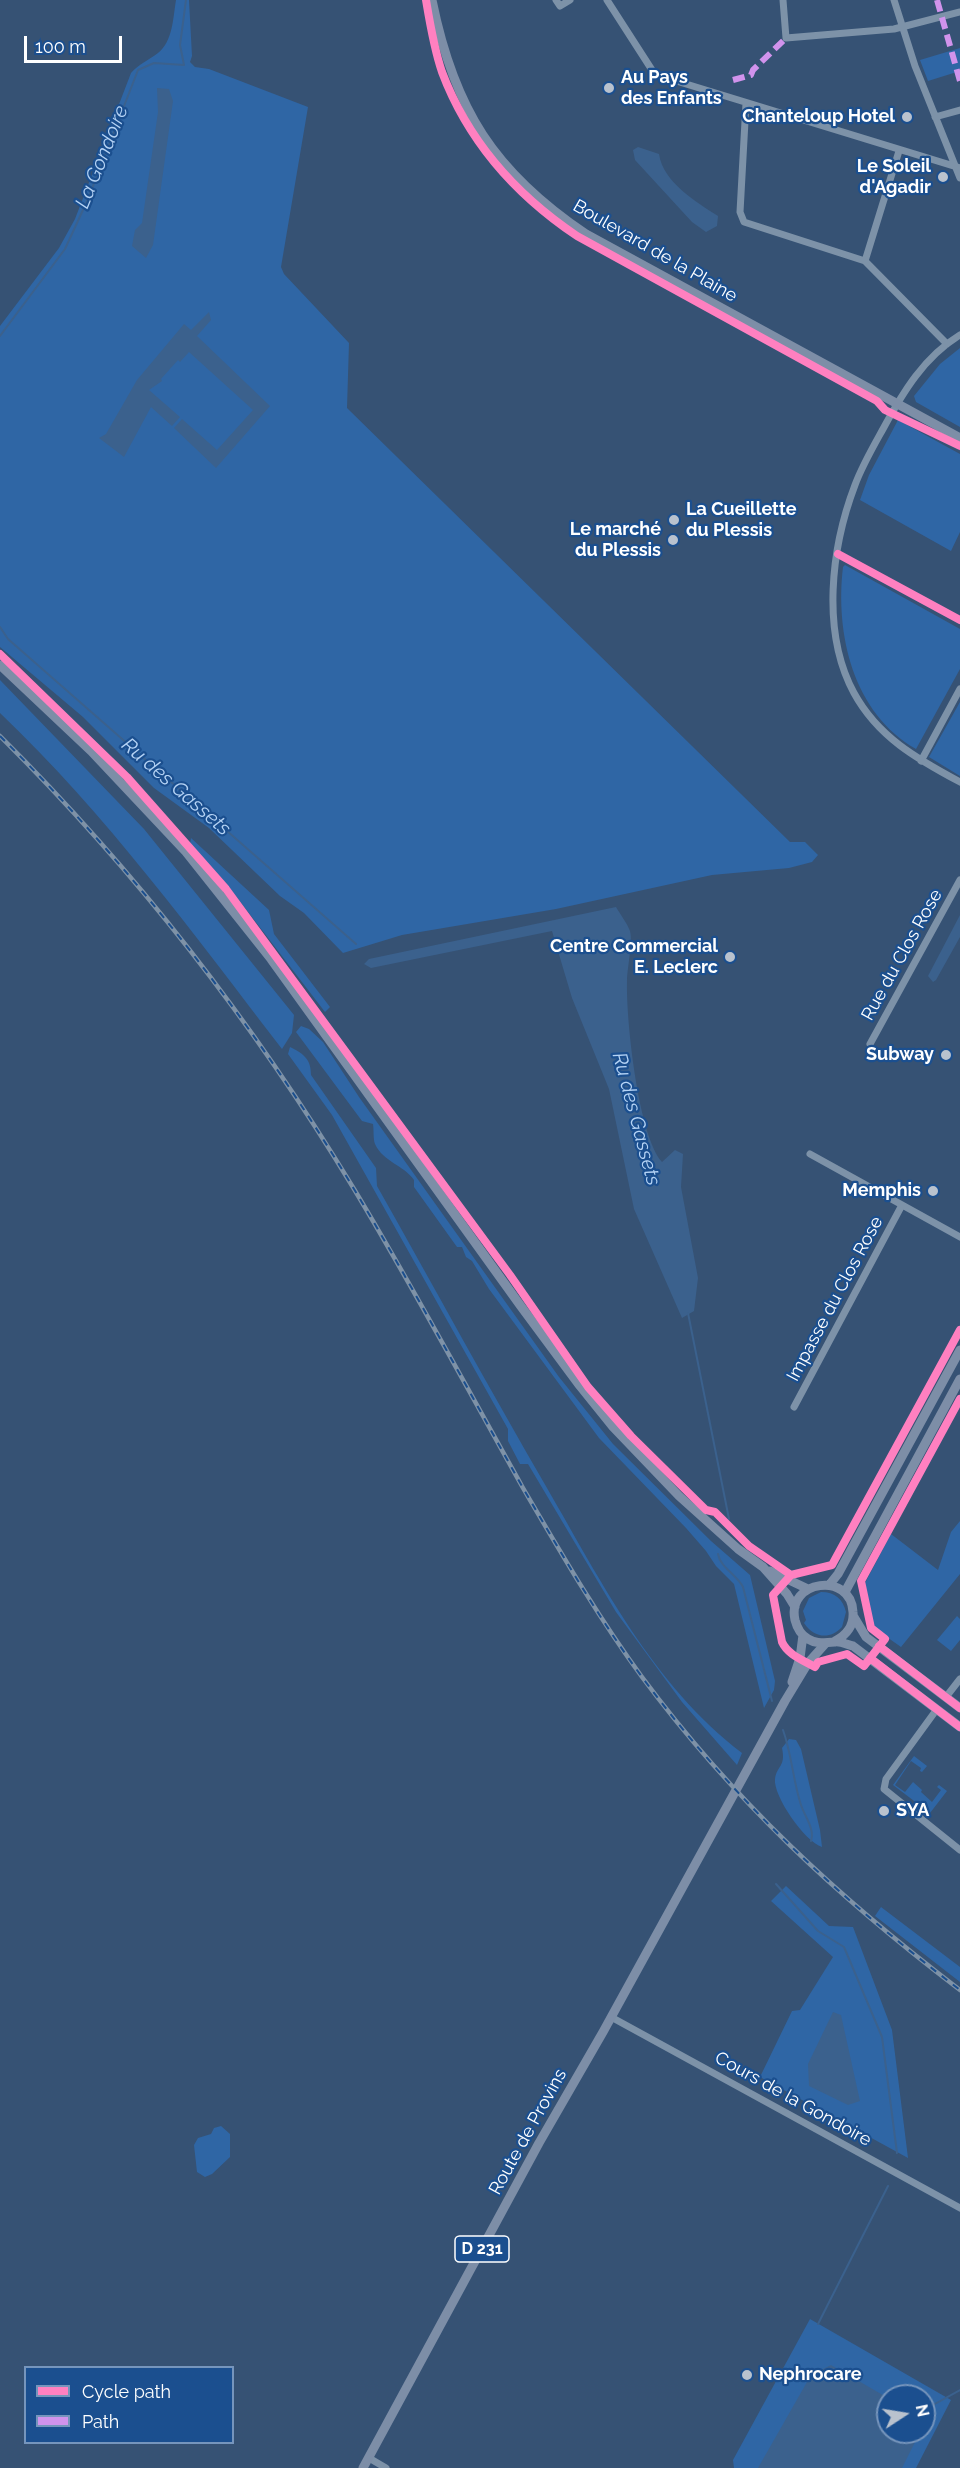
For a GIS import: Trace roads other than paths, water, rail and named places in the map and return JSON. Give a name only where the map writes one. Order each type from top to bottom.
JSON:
[{"type":"main road","name":"Boulevard de la Plaine","points":[[432,0],[440,39],[452,75],[469,112],[502,162],[539,200],[586,234],[960,438]]},
{"type":"main road","points":[[0,665],[91,751],[186,852],[271,959],[526,1314],[613,1427],[678,1496],[738,1549],[763,1567],[808,1589]]},
{"type":"main road","points":[[830,1584],[838,1574],[960,1350]]},
{"type":"main road","points":[[845,1592],[960,1379]]},
{"type":"main road","points":[[763,1567],[787,1594],[795,1607]]},
{"type":"main road","points":[[795,1607],[808,1589],[822,1584],[830,1584],[845,1592],[853,1608],[854,1617],[866,1637],[960,1708]]},
{"type":"main road","name":"D 231","points":[[785,1701],[800,1658],[803,1635],[795,1622],[795,1607]]},
{"type":"main road","name":"D 231","points":[[785,1701],[808,1663],[830,1642],[848,1632],[854,1617]]},
{"type":"main road","points":[[803,1635],[810,1640],[853,1646],[934,1712],[960,1727]]},
{"type":"main road","name":"Route de Provins","points":[[363,2468],[539,2143],[785,1701]]},
{"type":"street","points":[[556,0],[560,6],[570,0]]},
{"type":"street","points":[[607,0],[652,70],[660,76],[899,151],[958,167]]},
{"type":"street","points":[[783,0],[786,38],[902,27],[960,12]]},
{"type":"street","points":[[894,0],[935,117],[958,167],[960,178]]},
{"type":"street","points":[[746,103],[740,212],[743,221],[865,261],[947,344]]},
{"type":"street","points":[[935,117],[960,110]]},
{"type":"street","points":[[865,261],[899,151]]},
{"type":"street","points":[[960,335],[947,344],[917,373],[897,403],[863,467],[846,511],[839,540],[835,576],[834,625],[842,666],[855,695],[880,729],[899,747],[960,782]]},
{"type":"street","points":[[921,761],[960,689]]},
{"type":"street","name":"Rue du Clos Rose","points":[[870,1044],[960,880]]},
{"type":"street","points":[[810,1154],[960,1237]]},
{"type":"street","name":"Impasse du Clos Rose","points":[[794,1407],[902,1205]]},
{"type":"street","points":[[946,1697],[960,1679]]},
{"type":"street","points":[[934,1712],[886,1779],[884,1789],[960,1849]]},
{"type":"street","name":"Cours de la Gondoire","points":[[611,2017],[960,2208]]},
{"type":"street","points":[[369,2458],[386,2468]]},
{"type":"water","points":[[157,88],[169,89],[173,101],[153,245],[146,258],[132,246],[135,230],[142,223],[158,112]]},
{"type":"water","points":[[638,147],[659,154],[667,174],[674,182],[691,198],[718,216],[717,226],[706,232],[692,222],[635,160],[633,150]]},
{"type":"water","points":[[209,312],[211,320],[197,336],[270,406],[216,468],[174,428],[182,419],[217,450],[253,410],[189,352],[180,362],[178,360],[161,379],[162,381],[149,390],[180,417],[172,426],[151,407],[124,457],[99,438],[106,434],[137,380],[184,324],[191,330]]},
{"type":"water","points":[[616,907],[629,928],[631,936],[627,999],[635,1076],[646,1128],[662,1162],[675,1150],[683,1154],[681,1187],[698,1278],[694,1311],[682,1318],[634,1209],[609,1089],[572,998],[552,931],[371,968],[364,964],[369,959]]},
{"type":"water","points":[[960,915],[960,937],[933,982],[928,976]]},
{"type":"water","points":[[833,2012],[841,2015],[860,2101],[848,2105],[809,2086],[808,2064]]},
{"type":"water","points":[[831,2365],[876,2391],[876,2444],[914,2444],[902,2468],[758,2468],[811,2375]]},
{"type":"waterway","name":"La Gondoire","points":[[0,336],[65,249],[88,199],[138,70],[154,63],[184,65],[180,45],[186,0]]},
{"type":"waterway","name":"Ru des Gassets","points":[[0,627],[8,639],[356,944]]},
{"type":"waterway","name":"Ru des Gassets","points":[[688,1313],[729,1519]]},
{"type":"waterway","name":"Ru des Gassets","points":[[718,1554],[722,1563],[743,1587],[772,1701]]},
{"type":"waterway","name":"Ru des Gassets","points":[[783,1730],[798,1796],[811,1828],[811,1841]]},
{"type":"waterway","name":"Ru des Gassets","points":[[776,1884],[818,1931],[844,1947],[882,2037],[897,2153]]},
{"type":"waterway","name":"Ru des Gassets","points":[[818,2324],[888,2186]]},
{"type":"waterway","points":[[936,2403],[960,2390]]},
{"type":"railway","points":[[0,736],[50,787],[146,895],[234,1009],[276,1068],[376,1226],[566,1561],[642,1677],[713,1765],[790,1845],[872,1919],[960,1990]]},
{"type":"place","name":"Au Pays des Enfants","points":[[609,88]]},
{"type":"place","name":"Chanteloup Hotel","points":[[907,117]]},
{"type":"place","name":"Le Soleil d'Agadir","points":[[943,177]]},
{"type":"place","name":"La Cueillette du Plessis","points":[[674,520]]},
{"type":"place","name":"Le marché du Plessis","points":[[673,540]]},
{"type":"place","name":"Centre Commercial E. Leclerc","points":[[730,957]]},
{"type":"place","name":"Subway","points":[[946,1055]]},
{"type":"place","name":"Memphis","points":[[933,1191]]},
{"type":"place","name":"SYA","points":[[884,1811]]},
{"type":"place","name":"Nephrocare","points":[[747,2375]]}]
